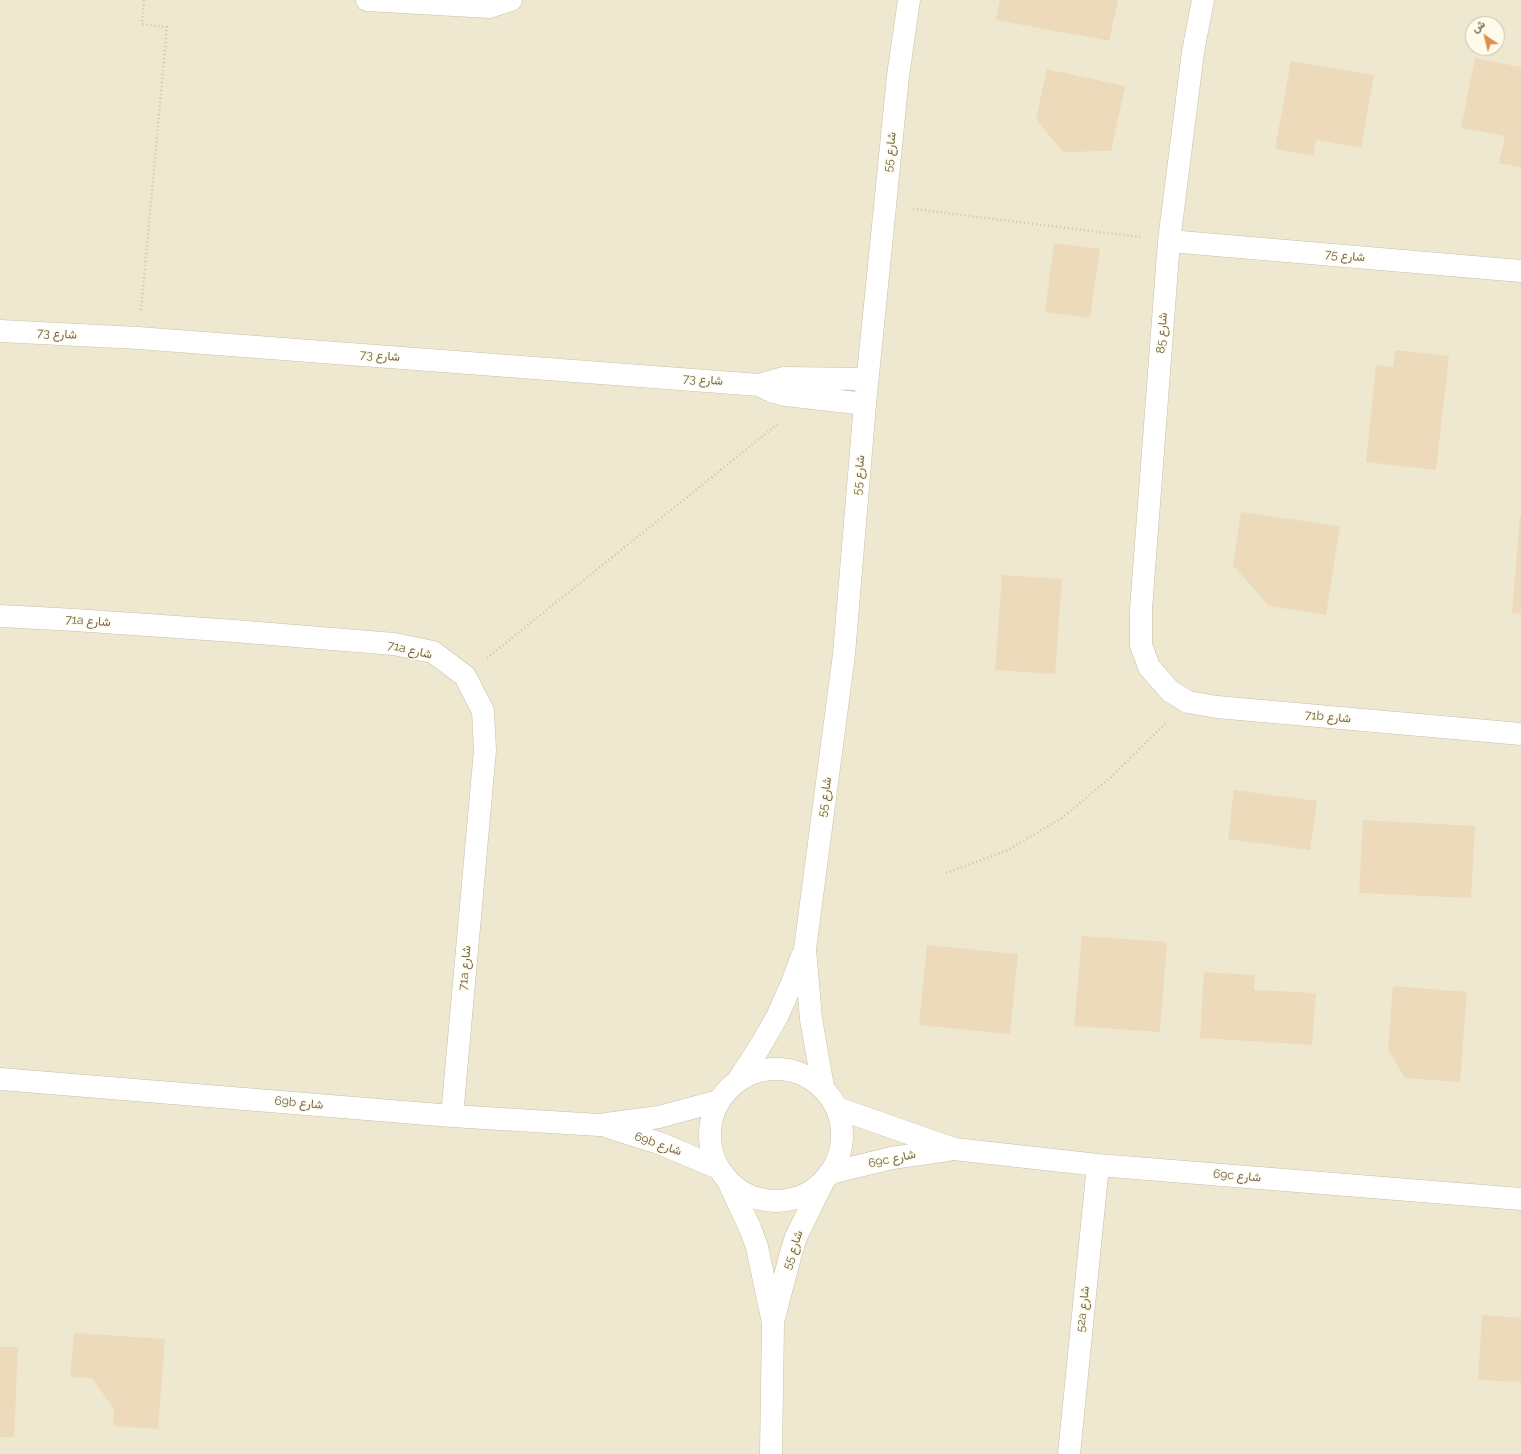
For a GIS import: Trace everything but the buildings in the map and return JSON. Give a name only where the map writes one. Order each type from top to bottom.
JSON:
[{"type":"street","points":[[367,0],[489,7],[511,0]]},
{"type":"street","name":"شارع 55","points":[[823,1087],[811,1018],[805,949],[844,654],[867,379],[898,76],[909,0]]},
{"type":"street","name":"شارع 85","points":[[1149,667],[1141,645],[1141,609],[1169,241],[1193,52],[1203,0]]},
{"type":"street","name":"شارع 75","points":[[1169,241],[1521,271]]},
{"type":"street","name":"شارع 73","points":[[0,330],[138,338],[759,385],[781,394],[865,404]]},
{"type":"street","name":"شارع 73","points":[[759,385],[783,378],[867,379]]},
{"type":"street","name":"71a شارع","points":[[0,616],[226,630],[394,644],[433,652],[465,676],[483,711],[485,750],[452,1116]]},
{"type":"street","name":"71b شارع","points":[[1149,667],[1170,691],[1188,702],[1217,707],[1521,734]]},
{"type":"street","name":"شارع 55","points":[[739,1079],[777,1017],[805,949]]},
{"type":"street","points":[[782,1068],[804,1074],[823,1087],[837,1108],[842,1129],[840,1153],[827,1177],[807,1194],[787,1201],[766,1201],[746,1195],[723,1175],[709,1145],[710,1122],[718,1101],[727,1089],[739,1079],[759,1069],[782,1068]]},
{"type":"street","name":"69b شارع","points":[[0,1079],[452,1116],[599,1125],[659,1116],[718,1101]]},
{"type":"street","name":"69c شارع","points":[[837,1108],[954,1149],[1098,1165],[1521,1199]]},
{"type":"street","name":"69b شارع","points":[[599,1125],[659,1142],[723,1175]]},
{"type":"street","name":"69c شارع","points":[[827,1177],[892,1158],[954,1149]]},
{"type":"street","name":"52a شارع","points":[[1069,1454],[1098,1165]]},
{"type":"street","name":"شارع 55","points":[[723,1175],[750,1228],[757,1247],[773,1323],[771,1454]]},
{"type":"street","name":"شارع 55","points":[[773,1323],[790,1253],[805,1216],[827,1177]]},
{"type":"path","points":[[138,338],[167,27],[142,24],[144,0]]},
{"type":"path","points":[[885,206],[1169,241]]},
{"type":"path","points":[[465,676],[810,398]]},
{"type":"path","points":[[946,873],[1006,851],[1062,818],[1111,777],[1188,702]]},
{"type":"shaded area","points":[[0,0],[1521,0],[1521,1454],[0,1454]]}]
